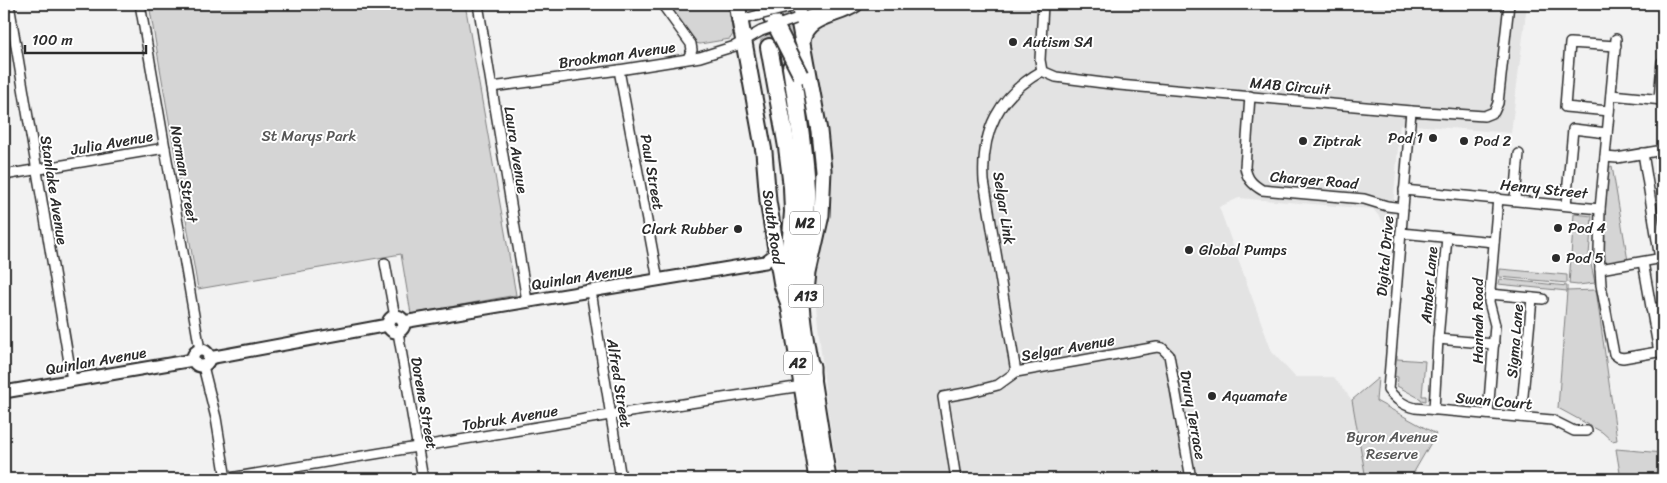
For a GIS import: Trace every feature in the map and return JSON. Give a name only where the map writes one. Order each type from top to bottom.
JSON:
[{"type":"highway","name":"South Road","points":[[736,4],[764,152],[768,198],[780,272],[784,292],[789,304],[828,479]]},
{"type":"highway","points":[[803,40],[807,29],[816,21],[825,16],[847,10],[855,4]]},
{"type":"highway","name":"South Road","points":[[797,10],[821,146],[823,180],[820,221],[806,289],[813,357],[807,382],[817,479]]},
{"type":"highway","points":[[767,14],[791,53],[796,71],[817,120]]},
{"type":"highway","name":"M2","points":[[769,46],[787,147],[792,187],[793,212],[789,261],[789,304]]},
{"type":"highway","name":"M2","points":[[796,71],[805,166],[806,201],[800,272],[800,301],[807,382]]},
{"type":"street","name":"Stanlake Avenue","points":[[9,4],[72,380]]},
{"type":"street","name":"Norman Street","points":[[140,4],[200,350]]},
{"type":"street","name":"Laura Avenue","points":[[478,4],[527,301]]},
{"type":"street","points":[[662,4],[690,44],[692,51],[688,58]]},
{"type":"street","points":[[740,20],[767,14],[850,4]]},
{"type":"street","points":[[1042,71],[1040,60],[1043,4]]},
{"type":"street","name":"MAB Circuit","points":[[1042,71],[1056,77],[1119,85],[1484,116],[1494,112],[1498,103],[1509,4]]},
{"type":"street","points":[[767,14],[797,10]]},
{"type":"street","name":"Brookman Avenue","points":[[492,87],[619,70],[712,54],[730,47],[760,30],[767,14]]},
{"type":"street","name":"Henry Street","points":[[1404,190],[1600,208],[1616,43],[1570,42],[1565,107],[1609,111]]},
{"type":"street","points":[[1611,95],[1661,100],[1662,62]]},
{"type":"street","name":"Paul Street","points":[[619,70],[658,280]]},
{"type":"street","name":"Selgar Link","points":[[1016,372],[984,181],[983,163],[988,131],[1000,108],[1017,88],[1042,71]]},
{"type":"street","name":"Charger Road","points":[[1250,96],[1245,167],[1246,176],[1252,184],[1262,190],[1364,199],[1387,206],[1403,208]]},
{"type":"street","name":"Digital Drive","points":[[1397,400],[1388,390],[1387,383],[1411,111]]},
{"type":"street","points":[[1566,205],[1573,129],[1607,133]]},
{"type":"street","name":"Julia Avenue","points":[[4,176],[165,148]]},
{"type":"street","points":[[1605,157],[1617,158],[1663,150]]},
{"type":"street","points":[[1600,269],[1662,259],[1643,153]]},
{"type":"street","points":[[1515,200],[1519,154]]},
{"type":"street","name":"Hannah Road","points":[[1488,414],[1495,325],[1489,302],[1498,198]]},
{"type":"street","points":[[1600,208],[1598,252],[1601,285],[1614,354],[1618,357],[1623,358],[1661,352],[1643,262]]},
{"type":"street","points":[[1401,233],[1494,242]]},
{"type":"street","name":"Amber Lane","points":[[1447,238],[1438,339],[1494,344]]},
{"type":"street","points":[[765,262],[773,256],[776,250]]},
{"type":"street","name":"Dorene Street","points":[[385,262],[423,479]]},
{"type":"street","points":[[765,262],[775,266],[780,272]]},
{"type":"street","name":"Quinlan Avenue","points":[[4,392],[202,361],[396,324],[765,262]]},
{"type":"street","name":"Alfred Street","points":[[591,291],[621,479]]},
{"type":"street","points":[[1490,294],[1543,298]]},
{"type":"street","name":"Sigma Lane","points":[[1521,417],[1532,298]]},
{"type":"street","points":[[1651,309],[1663,307]]},
{"type":"street","points":[[1434,410],[1438,339]]},
{"type":"street","name":"Selgar Avenue","points":[[956,479],[943,397],[998,385],[1016,372],[1157,346],[1169,355]]},
{"type":"street","points":[[200,350],[193,354],[202,361],[216,418],[225,479]]},
{"type":"street","name":"Drury Terrace","points":[[1169,355],[1191,479]]},
{"type":"street","name":"Tobruk Avenue","points":[[225,479],[807,382]]},
{"type":"street","name":"Swan Court","points":[[1397,400],[1406,406],[1434,410],[1552,420],[1574,430],[1587,431]]},
{"type":"shaded area","points":[[805,4],[1527,4],[1511,133],[1400,124],[1391,231],[1373,209],[1239,198],[1219,207],[1272,352],[1295,377],[1334,377],[1352,400],[1366,479],[839,479],[827,406],[813,279],[830,205],[831,153]]},
{"type":"green space","name":"St Marys Park","points":[[149,4],[465,4],[516,295],[411,314],[401,254],[198,289]]},
{"type":"green space","points":[[667,4],[728,4],[733,34],[730,39],[696,43]]},
{"type":"green space","points":[[1612,166],[1628,261],[1610,264],[1600,260],[1608,168]]},
{"type":"green space","points":[[1574,214],[1592,216],[1589,255],[1595,283],[1569,284]]},
{"type":"green space","points":[[1500,269],[1567,275],[1567,283],[1499,277]]},
{"type":"green space","points":[[1499,279],[1567,286],[1567,291],[1498,284]]},
{"type":"green space","points":[[1596,290],[1617,440],[1612,441],[1602,432],[1558,408],[1567,291]]},
{"type":"green space","points":[[1394,355],[1397,356],[1397,359],[1425,361],[1422,396],[1426,396],[1426,401],[1397,386],[1398,377],[1392,376]]},
{"type":"green space","name":"Byron Avenue Reserve","points":[[1378,378],[1376,401],[1436,434],[1414,472],[1415,479],[1366,479],[1352,400]]},
{"type":"green space","points":[[1616,449],[1663,453],[1663,479],[1621,479]]},
{"type":"tunnel","points":[[762,4],[769,47]]},
{"type":"tunnel","points":[[779,4],[786,41]]},
{"type":"place","name":"Autism SA","points":[[1013,42]]},
{"type":"place","name":"Pod 1","points":[[1433,138]]},
{"type":"place","name":"Ziptrak","points":[[1303,141]]},
{"type":"place","name":"Pod 2","points":[[1464,141]]},
{"type":"place","name":"Pod 4","points":[[1558,228]]},
{"type":"place","name":"Clark Rubber","points":[[738,229]]},
{"type":"place","name":"Global Pumps","points":[[1189,250]]},
{"type":"place","name":"Pod 5","points":[[1556,258]]},
{"type":"place","name":"Aquamate","points":[[1212,396]]}]
